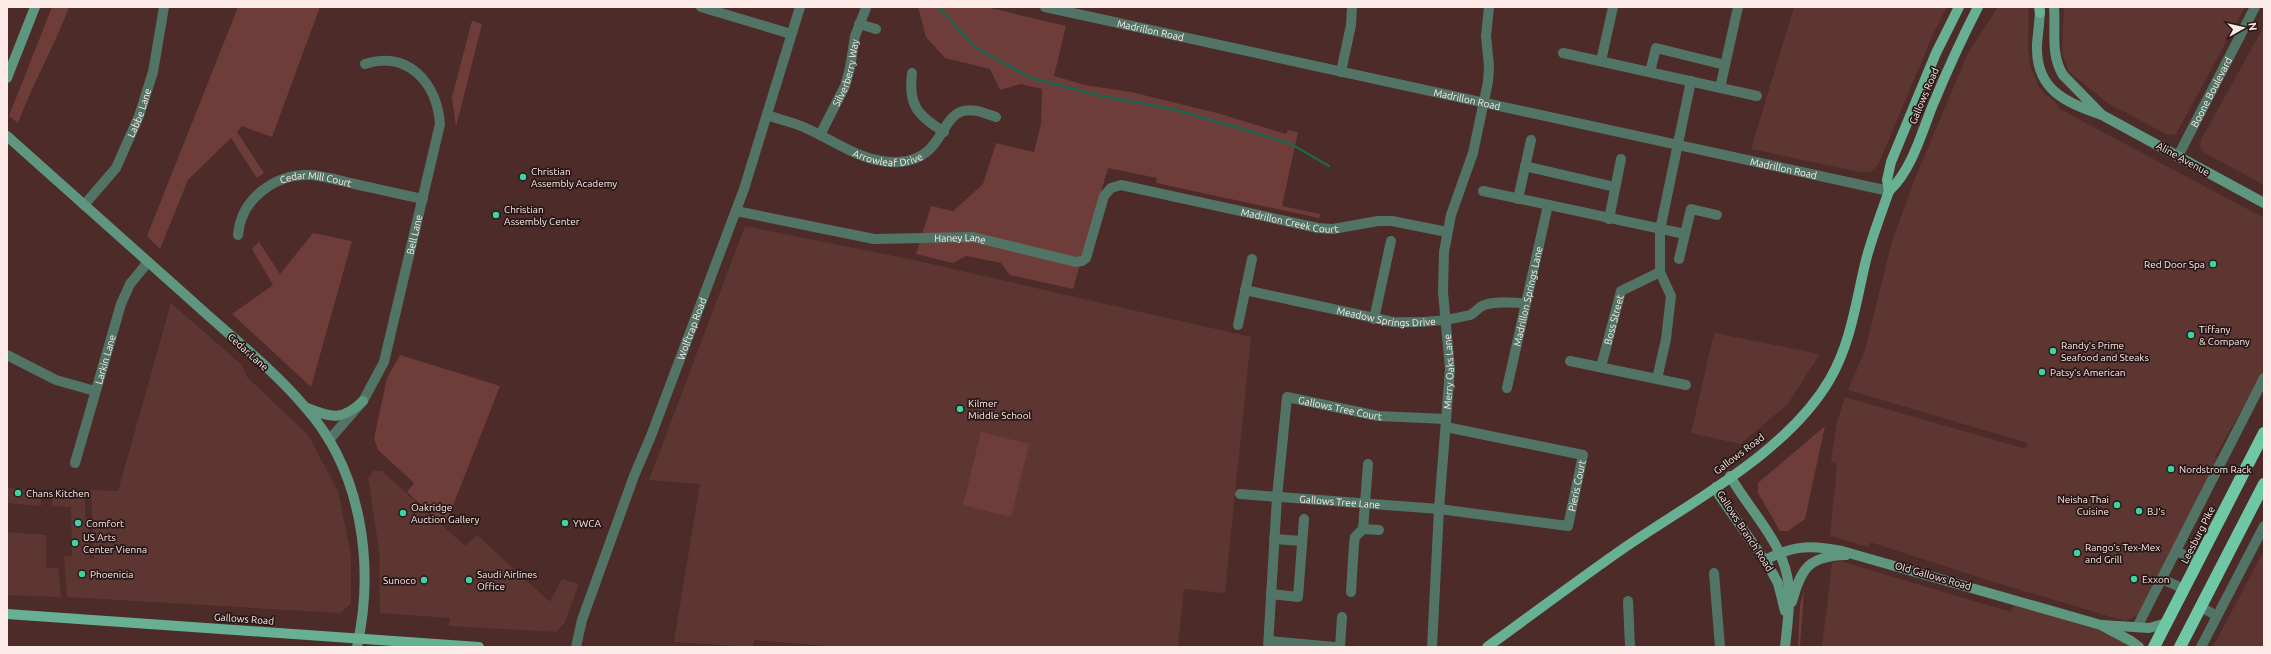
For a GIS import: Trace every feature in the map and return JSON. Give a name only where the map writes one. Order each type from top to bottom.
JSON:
[{"type":"highway","name":"Leesburg Pike","points":[[2154,647],[2264,433]]},
{"type":"highway","points":[[2180,647],[2264,484]]},
{"type":"main road","name":"Gallows Road","points":[[1889,191],[1886,180],[1891,162],[1936,53],[1959,7]]},
{"type":"main road","name":"Gallows Road","points":[[1487,647],[1624,548],[1716,487],[1771,446],[1794,426],[1814,404],[1830,379],[1845,349],[1866,258],[1889,191],[1898,182],[1915,148],[1958,46],[1978,7]]},
{"type":"main road","name":"Gallows Road","points":[[7,614],[358,643],[479,647]]},
{"type":"street","points":[[7,78],[35,7]]},
{"type":"street","name":"Labbe Lane","points":[[84,205],[116,168],[139,116],[153,72],[164,7]]},
{"type":"street","points":[[701,7],[791,34]]},
{"type":"street","name":"Wolftrap Road","points":[[576,647],[582,620],[634,476],[651,436],[736,210],[800,7]]},
{"type":"street","name":"Madrillon Road","points":[[1046,7],[1889,191]]},
{"type":"street","points":[[1341,72],[1352,25],[1352,7]]},
{"type":"street","name":"Merry Oaks Lane","points":[[1432,647],[1450,353],[1445,318],[1443,276],[1448,232],[1456,200],[1473,153],[1484,103],[1489,66],[1486,36],[1489,7]]},
{"type":"street","points":[[1601,61],[1613,7]]},
{"type":"street","points":[[1720,88],[1738,7]]},
{"type":"street","name":"Aline Avenue","points":[[2054,7],[2054,47],[2058,68],[2063,76],[2102,115]]},
{"type":"street","name":"Boone Boulevard","points":[[2178,156],[2256,7]]},
{"type":"street","name":"Silverberry Way","points":[[820,134],[845,86],[859,24],[866,8]]},
{"type":"street","name":"Aline Avenue","points":[[2039,9],[2037,58],[2039,68],[2050,89],[2073,105],[2102,115],[2264,203]]},
{"type":"street","points":[[859,24],[876,29]]},
{"type":"street","points":[[1650,72],[1656,48],[1725,65]]},
{"type":"street","points":[[1563,53],[1757,96]]},
{"type":"street","name":"Bell Lane","points":[[329,440],[362,401],[384,362],[438,135],[439,112],[436,100],[424,80],[405,65],[386,60],[365,64]]},
{"type":"street","points":[[912,73],[910,89],[911,99],[916,110],[922,117],[944,132]]},
{"type":"street","points":[[1657,379],[1666,339],[1671,296],[1660,272],[1660,230],[1691,82]]},
{"type":"street","name":"Arrowleaf Drive","points":[[767,115],[820,134],[851,152],[880,160],[900,162],[920,156],[930,150],[944,132],[952,118],[964,111],[972,110],[996,117]]},
{"type":"street","name":"Cedar Lane","points":[[7,136],[266,368],[306,407],[329,440],[347,476],[355,500],[359,521],[364,569],[358,643]]},
{"type":"street","points":[[1518,199],[1531,140]]},
{"type":"street","points":[[1609,219],[1621,159]]},
{"type":"street","points":[[1525,166],[1616,187]]},
{"type":"street","name":"Cedar Mill Court","points":[[238,235],[242,215],[257,195],[276,182],[297,176],[319,176],[422,199]]},
{"type":"street","name":"Haney Lane","points":[[736,210],[874,239],[973,237],[1076,262],[1082,262],[1086,258],[1104,196],[1111,188],[1121,185],[1132,188]]},
{"type":"street","name":"Madrillon Creek Court","points":[[1132,188],[1318,228],[1340,228],[1378,221],[1392,221],[1448,232]]},
{"type":"street","points":[[1483,191],[1660,230],[1685,234]]},
{"type":"street","name":"Madrillon Springs Lane","points":[[1507,388],[1548,205]]},
{"type":"street","points":[[1679,259],[1691,210],[1717,215]]},
{"type":"street","points":[[1374,318],[1391,241]]},
{"type":"street","points":[[1238,325],[1252,259]]},
{"type":"street","name":"Larkin Lane","points":[[75,463],[121,304],[130,284],[148,262]]},
{"type":"street","name":"Boss Street","points":[[1601,367],[1621,291],[1660,272]]},
{"type":"street","name":"Meadow Springs Drive","points":[[1245,290],[1374,318],[1406,323],[1472,314],[1482,306],[1494,303],[1526,303]]},
{"type":"street","points":[[7,355],[56,380],[95,391]]},
{"type":"street","points":[[1570,361],[1686,385]]},
{"type":"street","points":[[2137,627],[2264,378]]},
{"type":"street","name":"Gallows Tree Court","points":[[1277,497],[1287,396],[1378,416],[1446,423]]},
{"type":"street","points":[[306,407],[323,414],[338,416],[353,410],[362,401]]},
{"type":"street","name":"Pieris Court","points":[[1440,509],[1568,526],[1583,455],[1446,423]]},
{"type":"street","points":[[1351,592],[1354,544],[1356,537],[1363,529],[1368,464]]},
{"type":"street","name":"Gallows Branch Road","points":[[1730,476],[1780,552],[1789,587],[1785,647]]},
{"type":"street","name":"Gallows Branch Road","points":[[1716,487],[1718,495],[1765,560],[1778,583],[1787,621]]},
{"type":"street","name":"Gallows Tree Lane","points":[[1240,494],[1440,509]]},
{"type":"street","points":[[1277,497],[1269,644],[1334,647]]},
{"type":"street","points":[[1271,594],[1298,597],[1304,519]]},
{"type":"street","points":[[2201,647],[2264,526]]},
{"type":"street","points":[[1363,529],[1379,530]]},
{"type":"street","points":[[1274,539],[1302,541]]},
{"type":"street","name":"Old Gallows Road","points":[[1765,560],[1787,549],[1811,547],[1857,555],[2101,625],[2152,628],[2167,623]]},
{"type":"street","points":[[2176,551],[2198,561]]},
{"type":"street","points":[[1787,621],[1797,586],[1806,568],[1822,558],[1857,555]]},
{"type":"street","points":[[1714,573],[1720,647]]},
{"type":"street","points":[[2162,579],[2184,589]]},
{"type":"street","points":[[1628,601],[1630,647]]},
{"type":"street","points":[[2200,607],[2217,616]]},
{"type":"street","points":[[1340,647],[1342,617]]},
{"type":"street","name":"Old Gallows Road","points":[[2101,625],[2139,647]]},
{"type":"shaded area","points":[[52,7],[69,7],[18,123],[9,116]]},
{"type":"shaded area","points":[[238,7],[320,7],[272,137],[242,126],[237,132],[264,173],[257,178],[231,138],[188,180],[160,249],[147,236]]},
{"type":"shaded area","points":[[918,7],[986,7],[1066,26],[1054,76],[1085,85],[1131,92],[1217,113],[1286,134],[1288,130],[1298,132],[1282,206],[1320,214],[1319,218],[1156,183],[1157,178],[1108,168],[1073,289],[1010,275],[1001,263],[966,256],[953,263],[916,254],[931,206],[953,211],[983,184],[996,143],[1034,152],[1041,124],[1042,89],[1021,84],[1000,90],[990,69],[945,58],[926,37]]},
{"type":"shaded area","points":[[1794,7],[1947,7],[1934,32],[1878,165],[1870,172],[1860,172],[1751,149]]},
{"type":"shaded area","points":[[1998,7],[2029,7],[2028,47],[2031,68],[2039,87],[2047,97],[2049,96],[2059,106],[2058,108],[2264,218],[2264,370],[2215,457],[2222,459],[2139,614],[2125,621],[1987,580],[1870,542],[1869,547],[1830,536],[1837,464],[1831,461],[1837,422],[1845,397],[2026,449],[2028,443],[1848,390],[1865,350],[1892,241],[1916,176],[1968,53]]},
{"type":"shaded area","points":[[2064,7],[2245,7],[2176,134],[2168,135],[2109,104],[2069,72],[2062,54]]},
{"type":"shaded area","points":[[472,21],[482,24],[456,127],[452,97]]},
{"type":"shaded area","points":[[2264,26],[2264,185],[2205,153],[2200,147],[2201,140]]},
{"type":"shaded area","name":"Kilmer Middle School","points":[[745,226],[909,259],[1251,337],[1225,593],[1184,589],[1178,647],[839,647],[754,640],[753,647],[674,642],[700,484],[649,480]]},
{"type":"shaded area","points":[[313,233],[352,241],[311,387],[232,314],[273,285],[252,249],[259,242],[280,274]]},
{"type":"shaded area","points":[[171,303],[242,365],[247,377],[308,435],[338,491],[351,555],[351,604],[340,613],[67,597],[64,556],[72,556],[71,507],[52,506],[53,490],[85,492],[85,518],[88,518],[89,526],[89,558],[94,559],[91,490],[118,491]]},
{"type":"shaded area","points":[[1714,333],[1820,354],[1787,405],[1740,444],[1691,433]]},
{"type":"shaded area","points":[[400,355],[500,386],[445,526],[407,492],[414,483],[378,450],[374,438],[387,378]]},
{"type":"shaded area","points":[[1825,426],[1805,519],[1788,531],[1780,531],[1758,493],[1758,483]]},
{"type":"shaded area","points":[[981,432],[1029,444],[1011,517],[963,505]]},
{"type":"shaded area","points":[[373,471],[382,471],[465,546],[477,535],[550,602],[562,579],[579,584],[564,624],[556,632],[449,626],[450,618],[380,613],[379,550],[368,478]]},
{"type":"shaded area","points":[[7,488],[42,491],[41,506],[7,503]]},
{"type":"shaded area","points":[[7,532],[46,535],[46,568],[58,568],[61,597],[7,595]]},
{"type":"shaded area","points":[[2264,550],[2264,647],[2213,647]]},
{"type":"shaded area","points":[[1840,561],[2011,612],[2015,600],[2131,641],[2127,647],[1822,647],[1832,563]]},
{"type":"shaded area","points":[[1804,591],[1800,647],[1798,647],[1800,605]]},
{"type":"waterway","points":[[938,7],[975,47],[1031,78],[1101,96],[1172,109],[1236,127],[1291,144],[1329,166]]},
{"type":"place","name":"Christian Assembly Academy","points":[[523,177]]},
{"type":"place","name":"Christian Assembly Center","points":[[496,215]]},
{"type":"place","name":"Red Door Spa","points":[[2213,264]]},
{"type":"place","name":"Tiffany & Company","points":[[2191,335]]},
{"type":"place","name":"Randy's Prime Seafood and Steaks","points":[[2053,351]]},
{"type":"place","name":"Patsy's American","points":[[2042,372]]},
{"type":"place","name":"Kilmer Middle School","points":[[960,409]]},
{"type":"place","name":"Nordstrom Rack","points":[[2171,469]]},
{"type":"place","name":"Chans Kitchen","points":[[18,493]]},
{"type":"place","name":"Neisha Thai Cuisine","points":[[2117,505]]},
{"type":"place","name":"BJ's","points":[[2139,511]]},
{"type":"place","name":"Oakridge Auction Gallery","points":[[403,513]]},
{"type":"place","name":"Comfort","points":[[78,523]]},
{"type":"place","name":"YWCA","points":[[565,523]]},
{"type":"place","name":"US Arts Center Vienna","points":[[75,543]]},
{"type":"place","name":"Rango's Tex-Mex and Grill","points":[[2077,553]]},
{"type":"place","name":"Phoenicia","points":[[82,574]]},
{"type":"place","name":"Exxon","points":[[2134,579]]},
{"type":"place","name":"Sunoco","points":[[424,580]]},
{"type":"place","name":"Saudi Airlines Office","points":[[469,580]]}]
